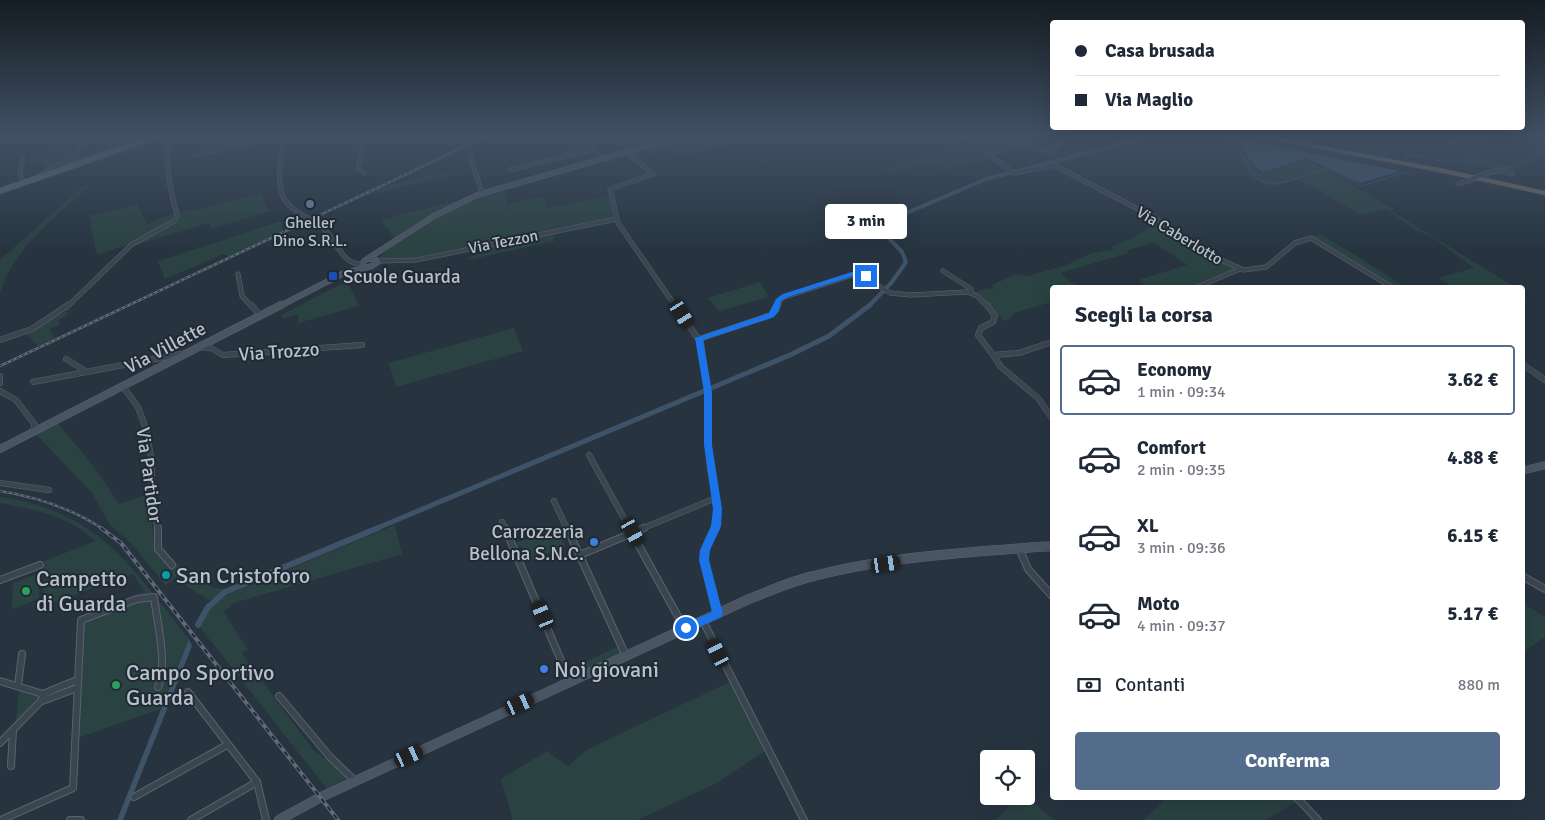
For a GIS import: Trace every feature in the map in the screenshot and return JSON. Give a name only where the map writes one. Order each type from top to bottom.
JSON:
[{"type":"highway","points":[[1460,174],[1545,191]]},
{"type":"highway","points":[[1474,174],[1545,191]]},
{"type":"main road","points":[[0,191],[47,174]]},
{"type":"street","points":[[20,174],[21,184]]},
{"type":"street","points":[[36,178],[40,174]]},
{"type":"street","points":[[0,340],[32,328],[61,312],[131,245],[174,221],[177,215],[170,174]]},
{"type":"street","points":[[282,174],[281,190],[284,199],[328,233],[349,262],[356,265],[365,263]]},
{"type":"street","points":[[476,174],[482,193]]},
{"type":"street","name":"Via Villette","points":[[0,448],[59,421],[198,347],[365,263],[446,208],[482,193],[548,174]]},
{"type":"street","points":[[653,174],[647,178],[610,189],[616,219],[699,338],[708,390],[708,445],[718,509],[716,526],[704,555],[718,614]]},
{"type":"street","name":"Via Caberlotto","points":[[1072,174],[1155,218],[1207,252],[1240,269],[1254,270],[1266,267],[1295,243],[1312,238],[1388,285]]},
{"type":"street","points":[[1458,184],[1483,174]]},
{"type":"street","name":"Via Tezzon","points":[[376,262],[416,260],[616,219]]},
{"type":"street","points":[[376,262],[380,252]]},
{"type":"street","points":[[344,272],[349,268],[349,262]]},
{"type":"street","name":"Via Villette","points":[[365,263],[376,262]]},
{"type":"street","points":[[1203,285],[1240,269]]},
{"type":"street","points":[[943,271],[971,289],[971,292],[996,316],[993,322],[981,328],[978,335],[1001,367],[1038,398],[1050,415]]},
{"type":"street","points":[[238,274],[242,296],[260,315]]},
{"type":"street","points":[[699,338],[768,317],[776,311],[780,298],[852,274],[865,275],[885,291],[914,296],[971,292]]},
{"type":"street","points":[[993,355],[1018,353],[1050,343]]},
{"type":"street","name":"Via Trozzo","points":[[198,347],[211,348],[223,355],[362,346]]},
{"type":"street","points":[[33,382],[187,353]]},
{"type":"street","points":[[66,359],[69,359],[87,372]]},
{"type":"street","points":[[1525,366],[1545,380]]},
{"type":"street","points":[[0,376],[0,383]]},
{"type":"street","name":"Via Partidor","points":[[126,386],[124,388],[138,407],[146,429],[152,462],[151,500],[158,526],[158,549],[172,565]]},
{"type":"street","points":[[0,391],[16,400],[33,422],[35,428],[0,448]]},
{"type":"street","points":[[589,455],[686,628]]},
{"type":"street","points":[[1525,470],[1545,465]]},
{"type":"street","points":[[0,483],[49,490]]},
{"type":"street","points":[[580,555],[716,498]]},
{"type":"street","points":[[554,501],[626,656]]},
{"type":"street","points":[[502,522],[570,682]]},
{"type":"street","points":[[279,820],[355,781],[686,628],[783,586],[815,576],[944,555],[1050,546]]},
{"type":"street","points":[[1019,548],[1022,560],[1032,577],[1050,594]]},
{"type":"street","points":[[0,580],[40,565]]},
{"type":"street","points":[[1525,578],[1545,589]]},
{"type":"street","points":[[1,820],[73,788],[81,620],[137,599],[154,597],[162,662],[161,680],[158,687]]},
{"type":"street","points":[[703,621],[727,671],[784,775],[804,820]]},
{"type":"street","points":[[18,686],[22,654]]},
{"type":"street","points":[[0,681],[18,686],[42,697]]},
{"type":"street","points":[[0,743],[42,697],[77,684]]},
{"type":"street","points":[[188,692],[257,782],[266,820]]},
{"type":"street","points":[[279,696],[324,751],[355,781]]},
{"type":"street","points":[[11,766],[13,730]]},
{"type":"street","points":[[134,797],[227,745]]},
{"type":"street","points":[[191,820],[257,782]]},
{"type":"street","points":[[1299,800],[1318,820]]},
{"type":"street","points":[[70,820],[81,820]]},
{"type":"green space","points":[[435,174],[450,175],[360,197],[384,186]]},
{"type":"green space","points":[[1247,174],[1333,174],[1394,209],[1390,210],[1512,285],[1450,285],[1438,278],[1474,268],[1435,239],[1412,228],[1386,209],[1361,215],[1298,179],[1273,187],[1247,176]]},
{"type":"green space","points":[[90,185],[50,221],[25,247],[6,277],[0,293],[0,260],[82,187]]},
{"type":"green space","points":[[503,188],[507,204],[544,196],[547,208],[608,196],[614,217],[406,259],[381,259],[380,257],[383,252],[441,212]]},
{"type":"green space","points":[[262,193],[267,210],[277,209],[211,229],[209,223],[132,246],[177,219],[180,213]]},
{"type":"green space","points":[[462,199],[437,211],[394,238],[381,220]]},
{"type":"green space","points":[[137,204],[147,224],[174,213],[174,216],[167,223],[149,234],[97,255],[89,216]]},
{"type":"green space","points":[[1159,221],[1205,252],[1241,270],[1204,285],[1144,285],[1138,280],[1187,265],[1153,242],[1126,251],[1128,253],[1061,273],[1075,285],[1050,285],[1050,303],[1013,313],[1010,319],[1004,321],[976,291],[994,288],[991,286],[1015,274],[1028,276],[1064,266],[1092,253],[1114,249],[1111,247],[1137,236]]},
{"type":"green space","points":[[282,222],[283,232],[229,257],[224,254],[165,279],[158,261]]},
{"type":"green space","points":[[553,233],[555,241],[468,260],[469,257],[481,253],[478,248]]},
{"type":"green space","points":[[1321,234],[1403,285],[1389,285],[1311,237]]},
{"type":"green space","points":[[347,281],[359,306],[298,323],[298,314],[282,319],[281,315]]},
{"type":"green space","points":[[760,282],[769,297],[719,311],[708,298]]},
{"type":"green space","points":[[67,311],[68,315],[58,320],[60,325],[49,329],[55,338],[38,346],[24,332]]},
{"type":"green space","points":[[514,328],[523,351],[396,387],[389,363]]},
{"type":"green space","points":[[58,423],[98,472],[119,504],[149,494],[154,542],[172,564],[176,563],[212,587],[227,590],[209,600],[188,587],[179,576],[165,585],[133,545],[110,525],[92,493],[36,434]]},
{"type":"green space","points":[[0,497],[34,504],[63,515],[88,529],[110,546],[130,566],[189,639],[160,709],[78,738],[80,616],[145,592],[133,574],[1,621],[43,606],[44,561],[96,541],[62,519],[40,511],[0,503]]},
{"type":"green space","points":[[395,525],[402,554],[230,604],[231,607],[223,611],[248,650],[241,652],[313,750],[329,761],[346,779],[327,789],[199,626],[209,608],[220,598]]},
{"type":"green space","points":[[561,526],[562,529],[558,531],[565,546],[528,562],[522,546],[517,547],[515,543]]},
{"type":"green space","name":"Campetto di Guarda","points":[[39,573],[39,599],[12,609],[13,583]]},
{"type":"green space","points":[[1525,604],[1545,617],[1545,637],[1525,651]]},
{"type":"green space","points":[[619,646],[620,656],[577,676],[572,674],[570,669]]},
{"type":"green space","points":[[732,681],[767,750],[715,784],[637,820],[513,820],[501,779],[547,751],[568,766],[588,749]]},
{"type":"green space","points":[[19,689],[39,696],[16,723]]},
{"type":"green space","points":[[1164,800],[1298,800],[1266,820],[1144,820]]},
{"type":"green space","points":[[1035,804],[1054,820],[996,820],[1010,805]]},
{"type":"water","points":[[1341,174],[1389,174],[1360,183]]},
{"type":"water","points":[[189,639],[192,646],[123,820],[117,820]]},
{"type":"waterway","points":[[870,305],[892,282],[906,262],[902,252],[881,230],[883,223],[986,179],[1004,174]]},
{"type":"waterway","points":[[1253,174],[1262,181],[1269,183],[1283,182],[1308,174]]},
{"type":"waterway","points":[[1339,174],[1362,186],[1399,174]]},
{"type":"waterway","points":[[1485,178],[1494,174]]},
{"type":"waterway","points":[[1458,186],[1479,180]]},
{"type":"waterway","points":[[375,529],[790,355],[829,336],[870,305]]},
{"type":"waterway","points":[[198,625],[208,607],[225,592],[378,528]]},
{"type":"railway","points":[[0,366],[406,174]]},
{"type":"railway","points":[[0,491],[53,504],[79,515],[103,529]]},
{"type":"railway","points":[[101,528],[121,543],[338,820]]},
{"type":"place","name":"Gheller Dino S.R.L.","points":[[310,204]]},
{"type":"place","name":"Scuole Guarda","points":[[333,276]]},
{"type":"place","name":"Carrozzeria Bellona S.N.C.","points":[[594,542]]},
{"type":"place","name":"San Cristoforo","points":[[166,575]]},
{"type":"place","name":"Campetto di Guarda","points":[[26,591]]},
{"type":"place","name":"Noi giovani","points":[[544,669]]},
{"type":"place","name":"Campo Sportivo Guarda","points":[[116,685]]},
{"type":"route","points":[[686,628],[718,614],[704,560],[705,550],[714,534],[718,509],[710,469],[707,423],[708,392],[699,338],[768,317],[776,311],[780,298],[852,274],[860,273],[866,276]]}]
